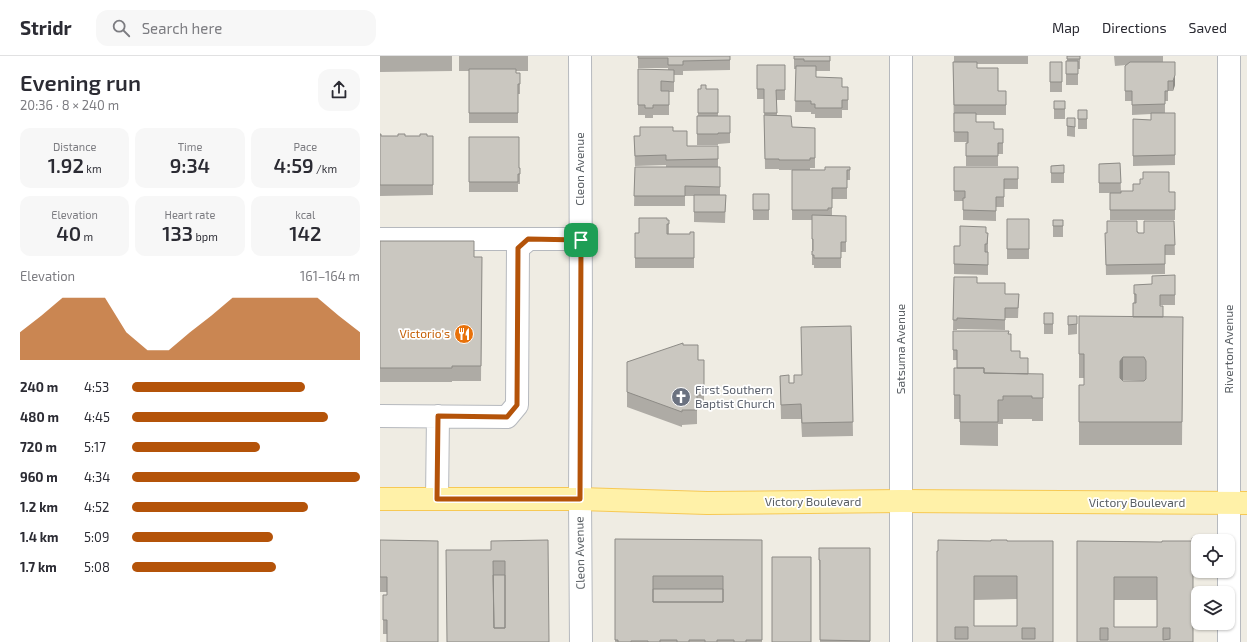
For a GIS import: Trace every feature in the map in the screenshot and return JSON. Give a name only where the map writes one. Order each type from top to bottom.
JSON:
[{"type":"main road","name":"Victory Boulevard","points":[[380,499],[580,499],[707,503],[1238,503]]},
{"type":"street","name":"Cleon Avenue","points":[[580,56],[581,642]]},
{"type":"street","name":"Satsuma Avenue","points":[[901,56],[901,642]]},
{"type":"street","name":"Riverton Avenue","points":[[1228,642],[1238,503],[1229,56]]},
{"type":"street","points":[[380,239],[581,240]]},
{"type":"street","points":[[380,416],[507,417],[517,405],[518,248],[528,239]]},
{"type":"street","points":[[437,499],[438,416]]},
{"type":"building","points":[[638,56],[730,56],[730,60],[683,61],[683,65],[668,65],[668,58],[638,58]]},
{"type":"building","points":[[794,56],[830,56],[830,61],[804,61],[804,59],[794,59]]},
{"type":"building","points":[[1067,56],[1080,56],[1080,59],[1067,59]]},
{"type":"building","points":[[1066,61],[1078,61],[1078,74],[1066,74]]},
{"type":"building","points":[[953,62],[977,62],[977,68],[998,68],[998,91],[1006,91],[1006,105],[954,105]]},
{"type":"building","points":[[1050,62],[1062,62],[1062,82],[1050,82]]},
{"type":"building","points":[[1130,62],[1175,62],[1175,75],[1173,81],[1168,81],[1168,91],[1165,91],[1165,104],[1132,105],[1132,91],[1125,91],[1125,66]]},
{"type":"building","points":[[757,65],[785,65],[785,90],[776,90],[777,113],[764,113],[764,89],[757,89]]},
{"type":"building","points":[[796,66],[816,66],[816,77],[842,78],[842,87],[848,87],[848,100],[842,100],[842,108],[815,108],[815,104],[811,104],[811,101],[795,101]]},
{"type":"building","points":[[469,69],[516,69],[516,73],[520,73],[520,84],[518,84],[518,113],[469,113]]},
{"type":"building","points":[[638,69],[674,70],[674,82],[661,81],[661,91],[669,91],[669,105],[653,105],[653,108],[645,108],[645,105],[638,105]]},
{"type":"building","points":[[701,85],[706,85],[706,89],[718,89],[718,113],[698,113],[698,89],[701,89]]},
{"type":"building","points":[[1054,101],[1065,101],[1065,109],[1054,109]]},
{"type":"building","points":[[1078,110],[1087,110],[1087,119],[1078,119]]},
{"type":"building","points":[[954,113],[976,113],[976,122],[994,122],[994,129],[1003,129],[1003,143],[998,143],[998,156],[966,156],[968,132],[954,132]]},
{"type":"building","points":[[1151,113],[1175,113],[1175,155],[1133,156],[1133,119],[1151,120]]},
{"type":"building","points":[[764,115],[791,116],[792,127],[815,128],[815,158],[810,158],[810,160],[765,159]]},
{"type":"building","points":[[697,116],[730,116],[730,133],[697,134]]},
{"type":"building","points":[[1067,118],[1075,118],[1075,127],[1067,126]]},
{"type":"building","points":[[640,127],[673,127],[673,131],[687,131],[687,146],[718,146],[718,159],[666,160],[666,155],[635,156],[634,136],[640,136]]},
{"type":"building","points":[[380,134],[381,136],[398,136],[398,134],[405,134],[405,136],[420,136],[420,134],[427,134],[427,136],[433,136],[433,185],[380,185]]},
{"type":"building","points":[[469,137],[519,137],[520,174],[518,174],[518,182],[469,182]]},
{"type":"building","points":[[1120,163],[1121,183],[1099,183],[1099,164]]},
{"type":"building","points":[[1064,165],[1064,173],[1051,173],[1051,166]]},
{"type":"building","points":[[635,167],[720,167],[720,187],[685,186],[685,196],[634,196]]},
{"type":"building","points":[[825,167],[850,167],[850,170],[847,170],[847,188],[832,188],[832,208],[828,208],[828,210],[792,210],[792,170],[825,170]]},
{"type":"building","points":[[954,167],[1018,167],[1018,179],[1004,179],[1004,197],[996,197],[996,211],[963,210],[963,198],[965,198],[965,191],[954,191]]},
{"type":"building","points":[[1143,172],[1169,172],[1169,192],[1175,192],[1175,210],[1110,210],[1110,193],[1133,191],[1133,184],[1140,184],[1140,179],[1143,179]]},
{"type":"building","points":[[753,194],[769,194],[769,210],[753,210]]},
{"type":"building","points":[[694,195],[726,195],[725,212],[694,212]]},
{"type":"building","points":[[812,215],[846,216],[846,242],[841,242],[841,258],[814,258],[814,255],[812,255]]},
{"type":"building","points":[[639,218],[667,218],[667,220],[669,220],[669,224],[667,224],[667,234],[690,234],[690,232],[694,232],[694,258],[635,258],[635,233],[639,233]]},
{"type":"building","points":[[1007,219],[1029,219],[1029,249],[1007,249]]},
{"type":"building","points":[[1053,220],[1063,220],[1063,226],[1053,226]]},
{"type":"building","points":[[1107,221],[1137,221],[1137,232],[1144,233],[1144,221],[1174,221],[1175,245],[1165,245],[1165,264],[1106,265],[1105,233],[1107,233]]},
{"type":"building","points":[[960,226],[986,227],[986,233],[988,233],[987,244],[985,244],[985,252],[988,252],[988,265],[954,264],[954,246],[960,246]]},
{"type":"building","points":[[380,241],[474,241],[474,257],[482,257],[481,366],[452,366],[452,368],[380,368]]},
{"type":"building","points":[[1175,275],[1175,295],[1160,295],[1160,306],[1163,306],[1163,317],[1133,317],[1133,303],[1136,303],[1134,285],[1152,284],[1152,276]]},
{"type":"building","points":[[954,277],[977,277],[977,283],[1005,283],[1005,294],[1019,294],[1018,308],[1005,308],[1005,320],[957,318],[957,320],[953,320]]},
{"type":"building","points":[[1044,313],[1053,313],[1053,324],[1044,324]]},
{"type":"building","points":[[1068,316],[1077,316],[1077,324],[1068,325]]},
{"type":"building","points":[[1079,316],[1183,317],[1182,422],[1079,422],[1079,385],[1084,385],[1084,354],[1079,354]],"holes":[[[1123,357],[1144,357],[1146,361],[1146,379],[1144,381],[1123,381],[1120,378],[1120,361]]]},
{"type":"building","points":[[851,326],[853,422],[802,423],[801,404],[781,405],[780,376],[789,375],[789,383],[794,383],[794,375],[802,375],[801,327]]},
{"type":"building","points":[[953,331],[1009,331],[1008,334],[1011,334],[1011,351],[1020,351],[1020,358],[1028,358],[1028,374],[984,373],[984,368],[957,368],[957,350],[953,350]]},
{"type":"building","points":[[683,343],[683,345],[698,345],[698,360],[704,360],[704,395],[697,395],[697,410],[682,410],[682,412],[627,392],[627,362]]},
{"type":"building","points":[[954,368],[984,368],[984,373],[1043,374],[1043,398],[1032,398],[1032,396],[1003,396],[1003,400],[998,400],[998,422],[960,422],[960,395],[954,395]]},
{"type":"building","points":[[615,539],[762,540],[762,640],[746,640],[746,642],[734,642],[734,640],[705,642],[705,640],[689,640],[689,642],[677,642],[677,640],[660,640],[660,642],[618,642],[618,640],[615,640]],"holes":[[[653,576],[723,576],[723,602],[653,602]]]},
{"type":"building","points":[[380,540],[438,541],[438,642],[387,642],[387,620],[383,620],[383,595],[387,595],[387,577],[380,577]]},
{"type":"building","points":[[548,540],[549,642],[447,642],[446,550],[491,550],[491,541]],"holes":[[[493,561],[505,561],[505,628],[494,628]]]},
{"type":"building","points":[[938,540],[1053,541],[1053,642],[937,642]],"holes":[[[974,576],[1017,576],[1017,626],[974,626]],[[955,627],[968,627],[968,639],[955,639]],[[1022,628],[1035,628],[1035,639],[1022,639]]]},
{"type":"building","points":[[1077,541],[1191,541],[1191,578],[1193,578],[1193,586],[1191,586],[1191,630],[1193,630],[1193,642],[1077,642]],"holes":[[[1114,577],[1157,577],[1157,627],[1114,627]],[[1100,628],[1108,628],[1108,640],[1100,640]],[[1163,628],[1170,628],[1170,639],[1163,640]]]},
{"type":"building","points":[[819,548],[870,548],[870,641],[820,640]]},
{"type":"building","points":[[772,557],[811,557],[811,642],[772,642]]},
{"type":"building","points":[[493,575],[505,575],[505,628],[494,628]]},
{"type":"building","points":[[653,589],[723,589],[723,602],[653,602]]},
{"type":"place","name":"Victorio's","points":[[464,334]]},
{"type":"place","name":"First Southern Baptist Church","points":[[681,397]]},
{"type":"route","points":[[528,239],[581,240],[580,499],[437,499],[438,416],[507,417],[517,405],[518,248],[528,239]]}]
